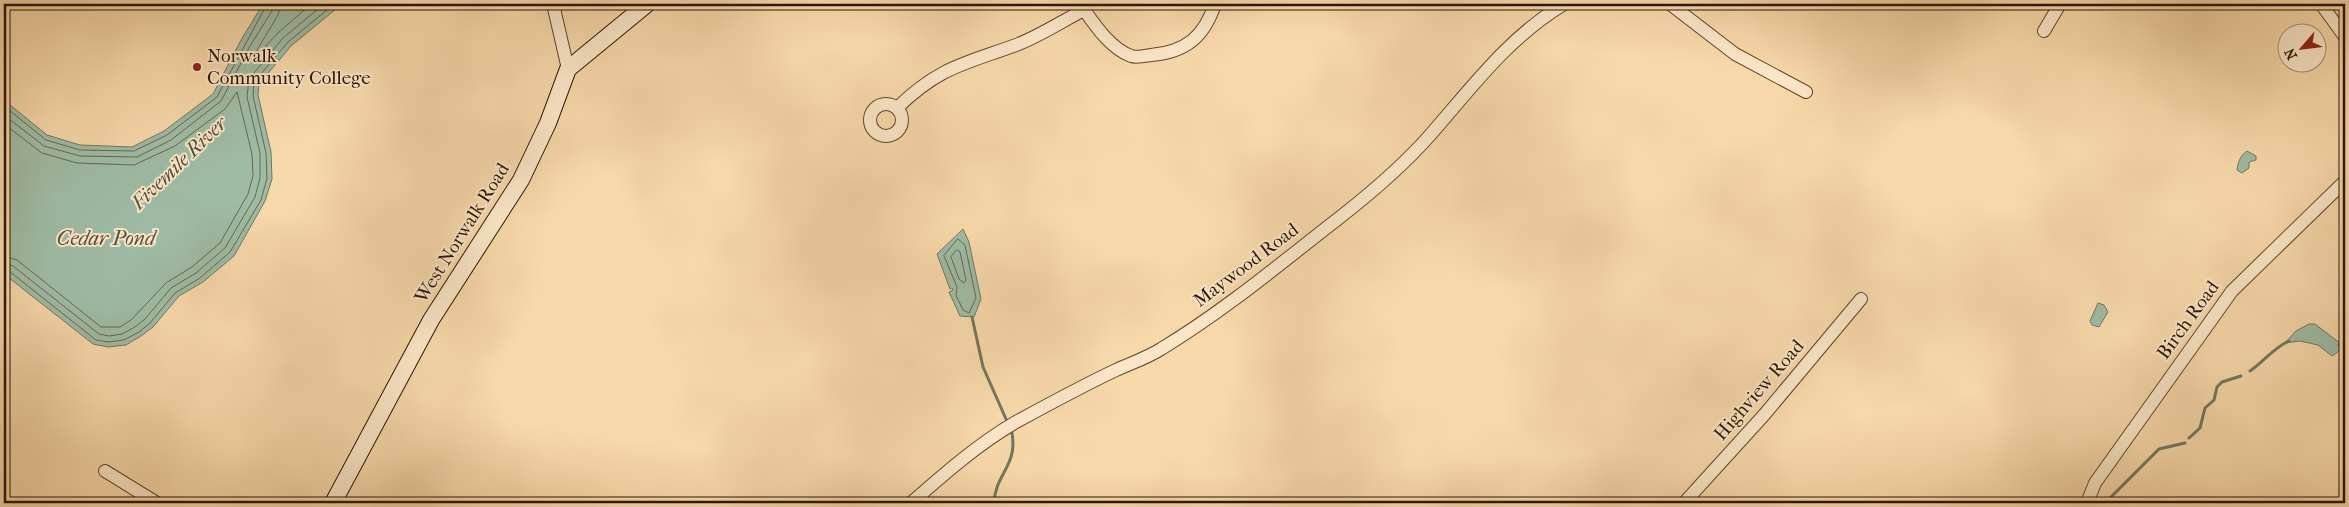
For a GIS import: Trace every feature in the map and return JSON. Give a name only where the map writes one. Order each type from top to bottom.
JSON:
[{"type":"main road","name":"West Norwalk Road","points":[[333,503],[431,320],[521,180],[548,122],[568,69],[647,4]]},
{"type":"street","points":[[553,4],[568,69]]},
{"type":"street","points":[[896,108],[926,81],[948,69],[1018,44],[1082,7],[1108,40],[1132,57],[1170,54],[1193,41],[1208,23],[1215,4]]},
{"type":"street","name":"Maywood Road","points":[[911,503],[974,450],[1014,423],[1114,371],[1158,351],[1191,331],[1250,286],[1341,216],[1394,170],[1430,136],[1499,55],[1536,22],[1564,4]]},
{"type":"street","points":[[1670,4],[1735,54],[1806,92]]},
{"type":"street","points":[[2044,31],[2060,4]]},
{"type":"street","points":[[2321,4],[2345,38]]},
{"type":"street","name":"Birch Road","points":[[2087,503],[2095,483],[2232,291],[2345,181]]},
{"type":"street","name":"Highview Road","points":[[1684,503],[1764,415],[1861,299]]},
{"type":"street","points":[[105,471],[157,503]]},
{"type":"water","name":"Cedar Pond","points":[[263,4],[342,4],[291,46],[259,84],[258,95],[271,152],[272,179],[265,201],[234,256],[203,282],[179,296],[153,327],[126,345],[108,347],[93,344],[4,274],[4,100],[47,135],[80,145],[132,147],[164,131],[213,94],[241,40]]},
{"type":"water","points":[[2247,151],[2256,156],[2256,160],[2249,162],[2249,168],[2242,173],[2237,170],[2238,164],[2241,157]]},
{"type":"water","points":[[963,229],[969,242],[981,299],[974,317],[960,316],[949,292],[953,290],[952,288],[950,289],[937,254]]},
{"type":"water","points":[[2098,303],[2104,305],[2108,312],[2099,327],[2092,325],[2090,321]]},
{"type":"water","points":[[2309,324],[2315,324],[2345,347],[2332,356],[2318,345],[2300,341],[2285,343],[2296,331]]},
{"type":"waterway","points":[[972,317],[983,367],[1006,419]]},
{"type":"waterway","points":[[2250,371],[2289,341]]},
{"type":"waterway","points":[[2339,345],[2343,346],[2345,343]]},
{"type":"waterway","points":[[2189,438],[2200,428],[2205,408],[2214,400],[2217,387],[2222,382],[2241,376]]},
{"type":"waterway","points":[[994,503],[998,484],[1012,454],[1012,433]]},
{"type":"waterway","points":[[2099,503],[2110,498],[2159,449],[2185,443]]},
{"type":"place","name":"Norwalk Community College","points":[[197,67]]},
{"type":"water label","name":"Fivemile River","points":[[179,163]]}]
